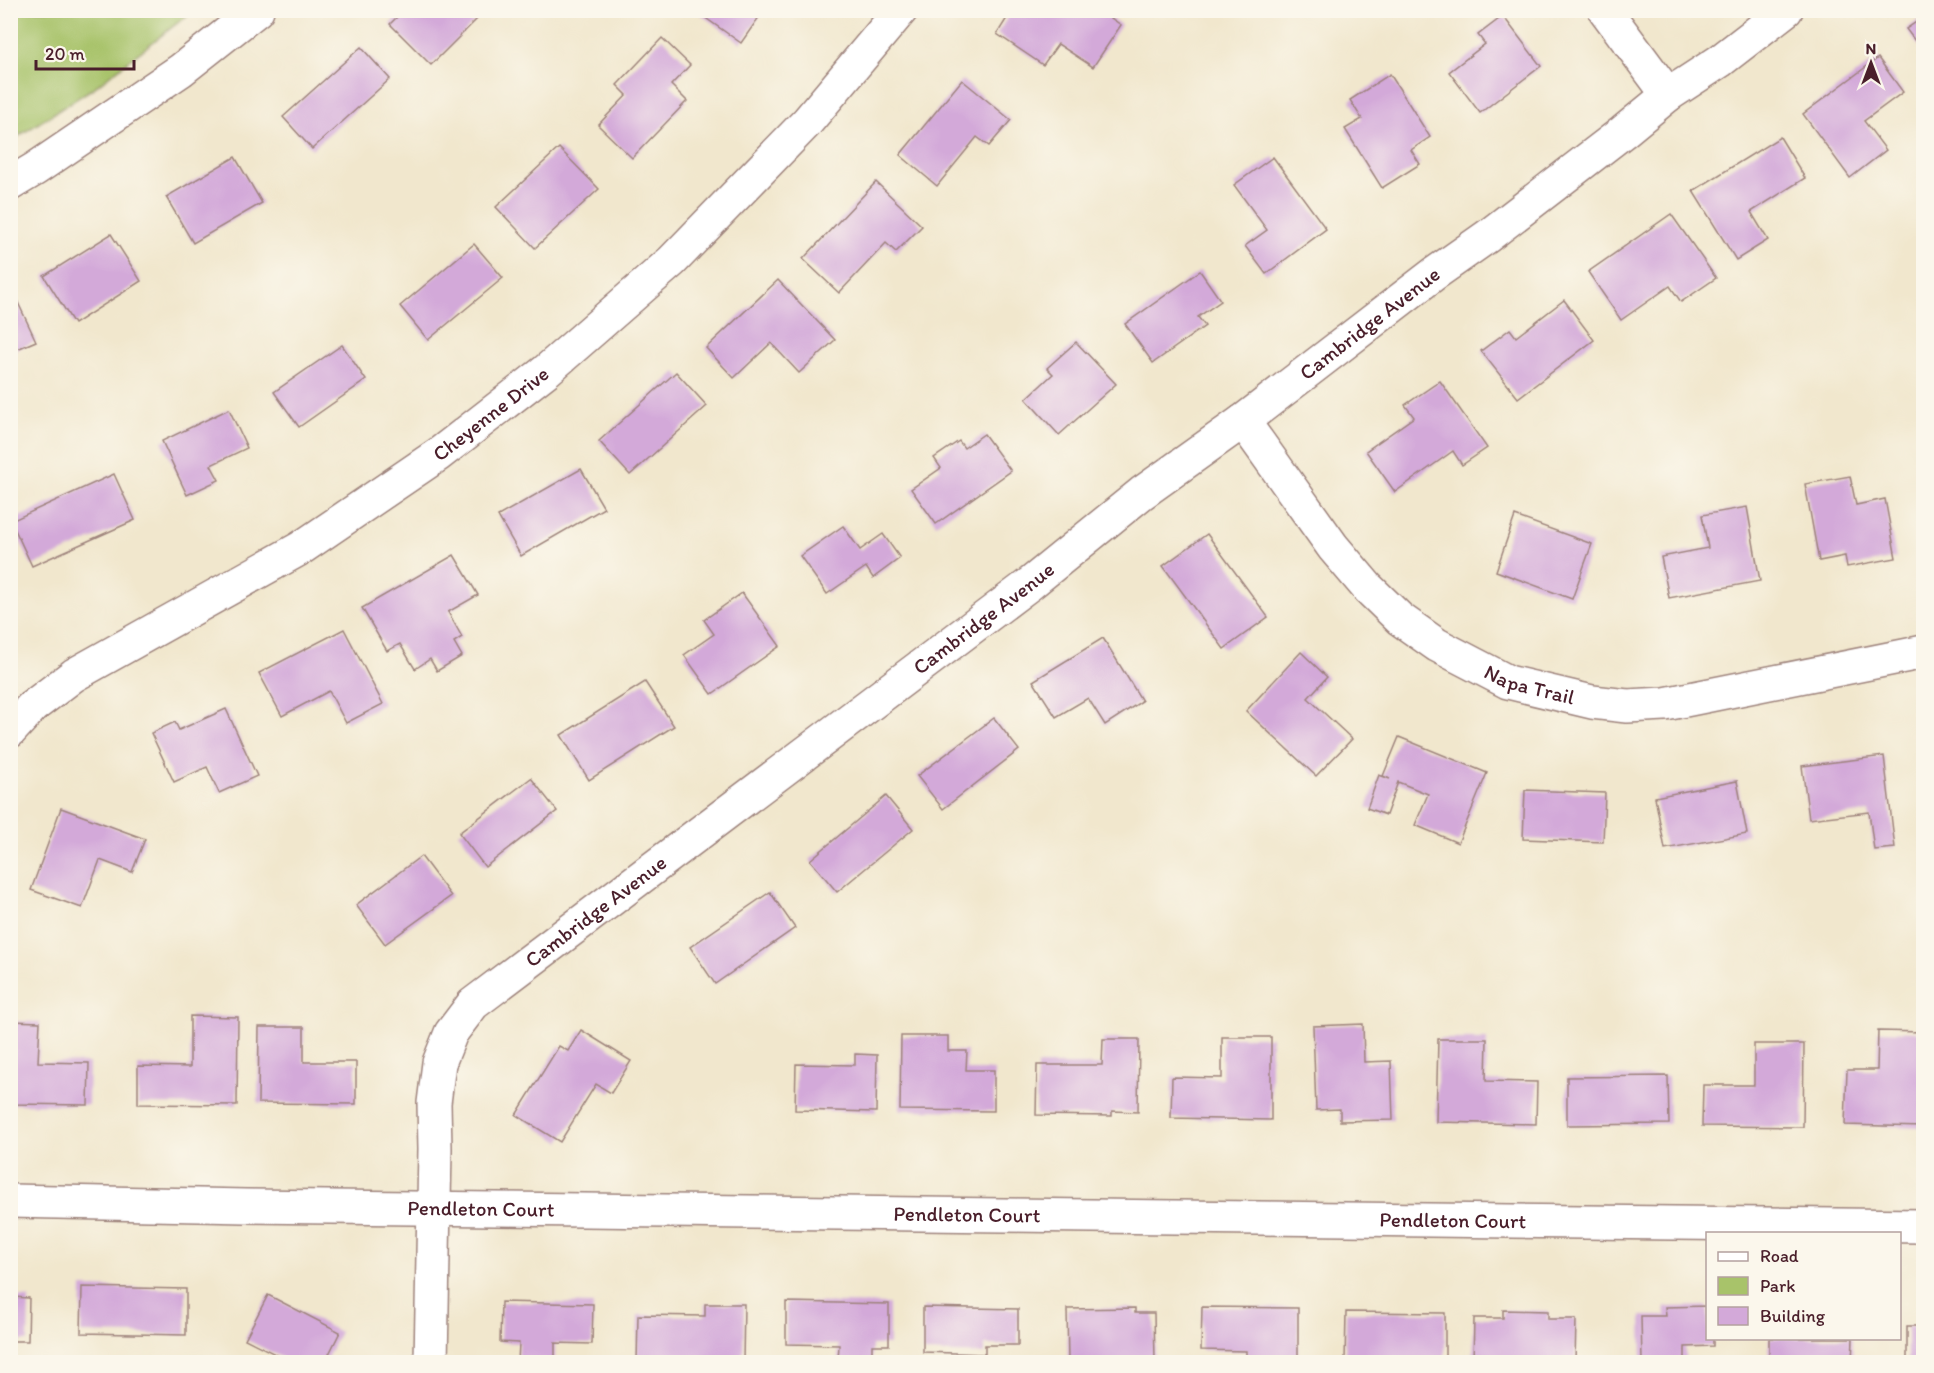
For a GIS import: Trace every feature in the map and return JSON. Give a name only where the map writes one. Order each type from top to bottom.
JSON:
[{"type":"street","points":[[10,184],[181,70],[257,10]]},
{"type":"street","name":"Cheyenne Drive","points":[[10,731],[32,707],[74,675],[301,548],[439,454],[546,371],[672,261],[807,122],[901,10]]},
{"type":"street","points":[[1605,10],[1668,95]]},
{"type":"street","name":"Cambridge Avenue","points":[[431,1362],[434,1103],[439,1063],[451,1033],[473,1004],[1031,583],[1142,493],[1243,421],[1434,274],[1488,236],[1668,95],[1720,61],[1786,10]]},
{"type":"street","name":"Napa Trail","points":[[1243,421],[1333,547],[1367,587],[1400,619],[1437,645],[1508,681],[1592,702],[1627,706],[1665,704],[1923,652]]},
{"type":"street","name":"Pendleton Court","points":[[10,1201],[433,1209],[1923,1226]]},
{"type":"green space","points":[[11,10],[193,11],[95,87],[11,141]]},
{"type":"building","points":[[404,10],[486,10],[431,65],[390,24]]},
{"type":"building","points":[[702,10],[764,10],[741,43],[700,14]]},
{"type":"building","points":[[1012,10],[1099,10],[1121,25],[1093,67],[1058,44],[1043,65],[997,34]]},
{"type":"building","points":[[1503,16],[1541,66],[1480,113],[1449,72],[1485,44],[1478,35]]},
{"type":"building","points":[[1924,17],[1924,53],[1906,29]]},
{"type":"building","points":[[662,38],[690,65],[671,85],[687,101],[632,158],[598,125],[627,95],[617,85]]},
{"type":"building","points":[[361,47],[390,79],[312,149],[283,117]]},
{"type":"building","points":[[1878,58],[1903,92],[1864,121],[1886,150],[1850,178],[1803,114]]},
{"type":"building","points":[[1390,74],[1430,137],[1411,150],[1420,164],[1382,188],[1345,129],[1362,119],[1350,100]]},
{"type":"building","points":[[962,80],[1011,120],[989,146],[977,137],[937,186],[900,155]]},
{"type":"building","points":[[1780,137],[1805,178],[1751,212],[1768,240],[1736,260],[1693,191]]},
{"type":"building","points":[[559,148],[599,189],[535,248],[496,207]]},
{"type":"building","points":[[235,157],[262,203],[193,243],[166,197]]},
{"type":"building","points":[[1273,157],[1326,229],[1266,274],[1245,246],[1267,230],[1234,185]]},
{"type":"building","points":[[876,182],[922,226],[896,252],[886,243],[839,293],[803,259]]},
{"type":"building","points":[[1671,214],[1716,278],[1681,302],[1670,286],[1621,320],[1588,272]]},
{"type":"building","points":[[111,234],[141,281],[74,324],[44,276]]},
{"type":"building","points":[[474,244],[503,278],[428,340],[400,306]]},
{"type":"building","points":[[1200,271],[1221,301],[1198,317],[1205,326],[1153,363],[1125,324]]},
{"type":"building","points":[[778,280],[835,340],[799,373],[771,343],[734,378],[706,348]]},
{"type":"building","points":[[14,294],[36,341],[10,352],[10,296]]},
{"type":"building","points":[[1564,300],[1594,340],[1518,398],[1481,351],[1510,329],[1516,337]]},
{"type":"building","points":[[1076,342],[1116,384],[1059,435],[1026,399],[1053,374],[1047,368]]},
{"type":"building","points":[[342,345],[366,380],[299,427],[274,392]]},
{"type":"building","points":[[676,372],[707,406],[630,475],[599,441]]},
{"type":"building","points":[[1440,381],[1487,448],[1462,465],[1453,451],[1395,492],[1366,451],[1414,417],[1405,405]]},
{"type":"building","points":[[229,409],[247,448],[211,465],[219,480],[187,495],[162,441]]},
{"type":"building","points":[[984,434],[1011,471],[936,524],[911,489],[941,468],[934,458],[959,441],[964,448]]},
{"type":"building","points":[[581,469],[604,508],[521,556],[498,516]]},
{"type":"building","points":[[114,474],[135,520],[32,566],[11,521]]},
{"type":"building","points":[[1850,476],[1856,505],[1885,499],[1896,558],[1847,567],[1845,556],[1819,561],[1805,484]]},
{"type":"building","points":[[1747,507],[1760,581],[1669,598],[1661,557],[1708,548],[1702,515]]},
{"type":"building","points":[[1515,516],[1592,544],[1572,599],[1496,571]]},
{"type":"building","points":[[843,526],[860,550],[883,534],[900,558],[873,578],[866,567],[827,594],[800,556]]},
{"type":"building","points":[[1207,534],[1268,617],[1224,649],[1163,566]]},
{"type":"building","points":[[454,555],[478,595],[448,612],[462,637],[454,642],[462,656],[437,671],[430,659],[415,669],[400,644],[387,651],[362,608]]},
{"type":"building","points":[[742,593],[780,646],[712,694],[684,655],[714,634],[704,620]]},
{"type":"building","points":[[344,629],[383,704],[346,723],[329,691],[282,716],[259,673]]},
{"type":"building","points":[[1103,638],[1142,701],[1105,725],[1088,698],[1056,717],[1033,681]]},
{"type":"building","points":[[1301,652],[1327,677],[1308,698],[1352,739],[1316,776],[1246,711]]},
{"type":"building","points":[[645,682],[674,726],[589,780],[561,735]]},
{"type":"building","points":[[226,709],[257,776],[219,793],[207,767],[174,782],[151,733],[175,722],[179,730]]},
{"type":"building","points":[[994,718],[1019,750],[943,809],[917,776]]},
{"type":"building","points":[[1399,737],[1487,773],[1458,843],[1415,825],[1428,794],[1398,782],[1386,815],[1367,808],[1379,775],[1390,779],[1383,776]]},
{"type":"building","points":[[1884,756],[1895,848],[1874,850],[1869,812],[1809,819],[1802,766]]},
{"type":"building","points":[[531,778],[557,811],[485,867],[459,833]]},
{"type":"building","points":[[1737,781],[1747,834],[1665,849],[1655,797]]},
{"type":"building","points":[[1525,790],[1605,793],[1603,842],[1523,839]]},
{"type":"building","points":[[886,796],[913,829],[837,892],[810,860]]},
{"type":"building","points":[[61,808],[145,839],[132,872],[100,860],[82,908],[31,890]]},
{"type":"building","points":[[421,856],[451,896],[385,944],[356,905]]},
{"type":"building","points":[[770,892],[795,928],[715,984],[690,947]]},
{"type":"building","points":[[190,1016],[238,1017],[237,1105],[138,1104],[138,1066],[190,1067]]},
{"type":"building","points":[[10,1021],[40,1022],[38,1062],[89,1063],[88,1105],[10,1104]]},
{"type":"building","points":[[1363,1024],[1364,1062],[1391,1061],[1393,1120],[1340,1121],[1340,1109],[1316,1110],[1313,1026]]},
{"type":"building","points":[[259,1027],[304,1027],[304,1062],[356,1062],[356,1104],[258,1103]]},
{"type":"building","points":[[581,1030],[631,1061],[611,1093],[596,1084],[560,1142],[516,1115],[559,1046],[568,1051]]},
{"type":"building","points":[[1878,1031],[1924,1032],[1924,1127],[1845,1125],[1847,1070],[1877,1070]]},
{"type":"building","points":[[901,1036],[948,1036],[948,1051],[967,1051],[966,1070],[994,1070],[994,1111],[900,1110]]},
{"type":"building","points":[[1222,1037],[1271,1037],[1271,1120],[1171,1118],[1172,1077],[1222,1078]]},
{"type":"building","points":[[1103,1039],[1139,1039],[1138,1112],[1112,1111],[1112,1116],[1036,1115],[1037,1065],[1102,1065]]},
{"type":"building","points":[[1438,1039],[1487,1039],[1486,1081],[1537,1082],[1536,1124],[1436,1122]]},
{"type":"building","points":[[1754,1044],[1804,1044],[1803,1127],[1702,1126],[1703,1085],[1754,1085]]},
{"type":"building","points":[[855,1054],[877,1055],[876,1112],[795,1110],[796,1064],[855,1065]]},
{"type":"building","points":[[1668,1076],[1669,1124],[1567,1125],[1567,1077]]},
{"type":"building","points":[[82,1287],[186,1289],[186,1335],[81,1333]]},
{"type":"building","points":[[268,1295],[340,1332],[325,1362],[291,1362],[245,1339]]},
{"type":"building","points":[[10,1297],[29,1298],[28,1341],[10,1341]]},
{"type":"building","points":[[501,1302],[593,1304],[592,1344],[555,1343],[555,1362],[518,1362],[519,1343],[500,1342]]},
{"type":"building","points":[[786,1302],[889,1304],[889,1345],[872,1345],[872,1360],[838,1360],[839,1345],[786,1344]]},
{"type":"building","points":[[705,1304],[744,1304],[743,1362],[637,1362],[638,1315],[705,1316]]},
{"type":"building","points":[[1706,1306],[1706,1340],[1713,1340],[1713,1346],[1685,1347],[1685,1362],[1642,1362],[1641,1316],[1666,1316],[1665,1307]]},
{"type":"building","points":[[923,1307],[1018,1309],[1018,1345],[985,1345],[985,1354],[923,1352]]},
{"type":"building","points":[[1202,1307],[1298,1308],[1298,1362],[1246,1362],[1246,1351],[1201,1350]]},
{"type":"building","points":[[1135,1308],[1135,1313],[1154,1313],[1155,1362],[1068,1362],[1067,1309]]},
{"type":"building","points":[[1503,1310],[1548,1311],[1548,1319],[1576,1319],[1575,1362],[1473,1362],[1474,1318],[1503,1318]]},
{"type":"building","points":[[1346,1312],[1445,1313],[1445,1362],[1345,1362]]},
{"type":"building","points":[[1907,1326],[1924,1326],[1924,1362],[1907,1362]]},
{"type":"building","points":[[1769,1340],[1853,1340],[1852,1362],[1769,1362]]}]
